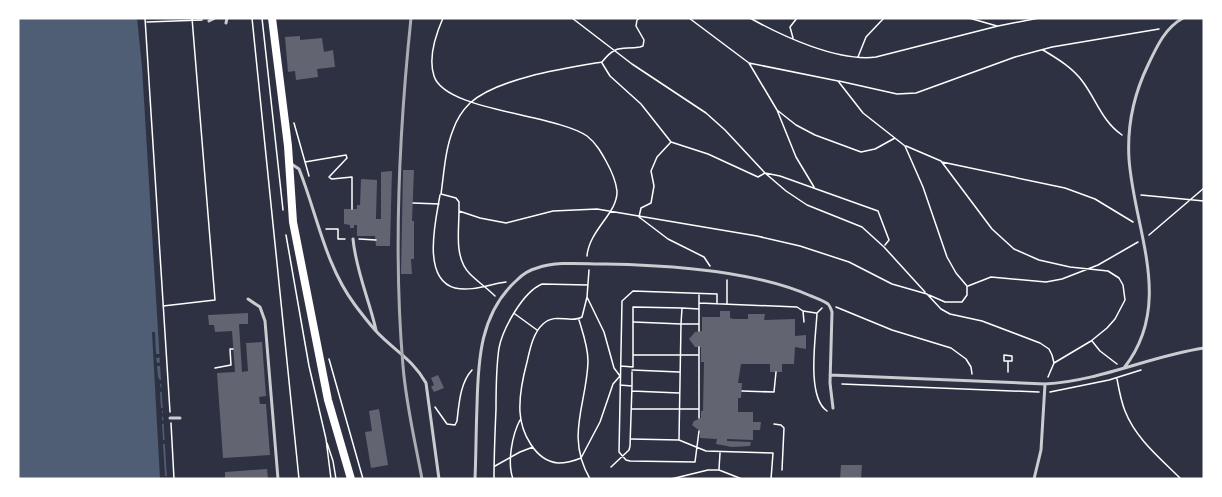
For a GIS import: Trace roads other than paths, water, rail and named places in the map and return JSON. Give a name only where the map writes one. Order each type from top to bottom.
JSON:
[{"type":"main road","points":[[272,18],[295,233],[328,400],[351,479]]},
{"type":"lane","points":[[209,21],[215,18]]},
{"type":"lane","points":[[226,23],[227,18]]},
{"type":"lane","points":[[1123,369],[1143,335],[1149,302],[1149,263],[1134,195],[1129,141],[1131,118],[1144,72],[1161,40],[1169,29],[1183,18]]},
{"type":"lane","points":[[289,162],[299,169],[322,238],[344,289],[376,331],[409,359],[419,370],[426,383],[439,479]]},
{"type":"lane","points":[[353,239],[358,274],[376,331]]},
{"type":"lane","points":[[475,479],[478,368],[482,339],[491,314],[516,280],[526,272],[537,268],[588,264],[654,266],[775,284],[795,289],[827,303],[832,312],[830,375],[833,408]]},
{"type":"lane","points":[[248,299],[260,307],[265,321],[278,479]]},
{"type":"lane","points":[[830,375],[1045,384],[1084,380],[1152,358],[1204,348]]},
{"type":"lane","points":[[1034,479],[1041,450],[1045,384]]},
{"type":"lane","points":[[170,418],[180,417]]},
{"type":"water","points":[[18,18],[137,18],[142,67],[167,479],[18,479]]},
{"type":"railway","points":[[411,18],[403,105],[398,279],[404,380],[422,479]]}]
